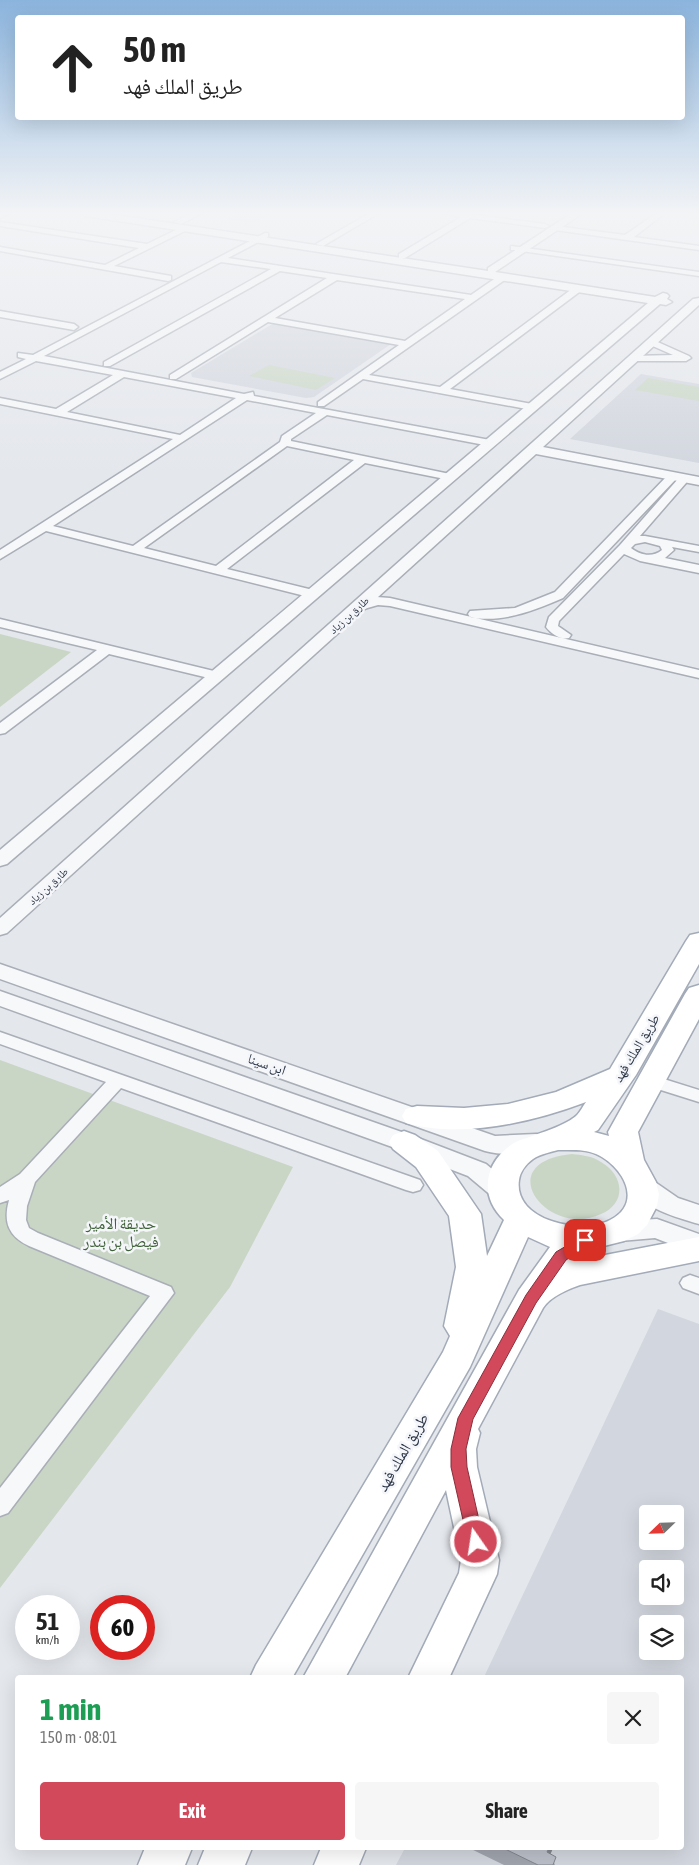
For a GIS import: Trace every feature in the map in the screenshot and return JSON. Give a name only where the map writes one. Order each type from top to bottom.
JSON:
[{"type":"main road","name":"طريق الملك فهد","points":[[546,1141],[587,1123],[621,1074],[699,941]]},
{"type":"main road","name":"طريق الملك فهد","points":[[636,1174],[623,1132],[699,994]]},
{"type":"main road","points":[[458,1357],[472,1267],[465,1214],[427,1159],[410,1129],[524,1111],[595,1089],[621,1074]]},
{"type":"main road","points":[[576,1139],[596,1143],[614,1151],[636,1174],[643,1203],[635,1219],[620,1231],[603,1237],[585,1240],[561,1238],[546,1234],[511,1205],[502,1176],[508,1162],[520,1151],[546,1141],[576,1139]]},
{"type":"main road","name":"طريق الملك فهد","points":[[272,1675],[458,1357],[511,1205]]},
{"type":"main road","points":[[326,1675],[531,1299],[561,1256],[585,1240]]},
{"type":"main road","points":[[531,1299],[552,1282],[576,1273],[699,1247]]},
{"type":"main road","points":[[429,1675],[478,1574],[480,1560],[459,1467],[458,1449],[466,1418]]},
{"type":"main road","points":[[160,1865],[169,1850]]},
{"type":"main road","points":[[220,1865],[229,1850]]},
{"type":"main road","points":[[336,1865],[343,1850]]},
{"type":"street","points":[[0,376],[74,327],[126,300]]},
{"type":"street","points":[[0,366],[33,354],[139,300]]},
{"type":"street","points":[[106,364],[221,300]]},
{"type":"street","points":[[173,377],[298,300]]},
{"type":"street","points":[[136,549],[285,443],[286,438],[361,376],[407,344],[415,334],[469,300]]},
{"type":"street","points":[[442,391],[562,300]]},
{"type":"street","points":[[0,860],[658,300]]},
{"type":"street","points":[[673,300],[697,304]]},
{"type":"street","name":"طارق بن زياد","points":[[0,929],[632,359],[697,304]]},
{"type":"street","points":[[0,320],[5,315],[74,327]]},
{"type":"street","points":[[293,323],[305,317],[323,319]]},
{"type":"street","points":[[267,319],[407,344]]},
{"type":"street","points":[[651,342],[686,358]]},
{"type":"street","points":[[33,354],[106,364],[250,394],[493,440]]},
{"type":"street","points":[[33,354],[122,374],[250,394]]},
{"type":"street","points":[[632,359],[686,358],[699,360]]},
{"type":"street","points":[[57,413],[122,374]]},
{"type":"street","points":[[114,391],[138,376]]},
{"type":"street","points":[[361,376],[532,407]]},
{"type":"street","points":[[0,556],[250,394]]},
{"type":"street","points":[[0,402],[182,438]]},
{"type":"street","points":[[74,416],[90,406]]},
{"type":"street","points":[[285,443],[450,477]]},
{"type":"street","points":[[535,447],[699,475]]},
{"type":"street","points":[[535,447],[685,478]]},
{"type":"street","points":[[218,570],[363,459]]},
{"type":"street","points":[[565,635],[552,627],[553,620],[685,478]]},
{"type":"street","points":[[45,526],[313,594]]},
{"type":"street","points":[[474,614],[500,614],[516,611],[534,606],[559,595],[604,548],[652,540],[699,549]]},
{"type":"street","points":[[644,557],[658,557],[668,550],[664,544],[652,540]]},
{"type":"street","points":[[625,543],[631,554],[699,569]]},
{"type":"street","points":[[383,584],[384,590],[392,596],[699,666]]},
{"type":"street","points":[[357,607],[376,601],[390,602],[699,674]]},
{"type":"street","points":[[0,623],[217,676]]},
{"type":"street","points":[[1,728],[107,649]]},
{"type":"street","name":"ابن سينا","points":[[0,971],[410,1129],[477,1170],[511,1205]]},
{"type":"street","name":"ابن سينا","points":[[0,998],[410,1129],[494,1145],[546,1141]]},
{"type":"street","points":[[0,1038],[413,1185]]},
{"type":"street","points":[[0,1196],[26,1179],[117,1081]]},
{"type":"street","points":[[651,1081],[699,1096]]},
{"type":"street","points":[[636,1174],[669,1205],[699,1215]]},
{"type":"street","points":[[0,1506],[164,1293],[36,1242],[22,1233],[16,1218],[17,1204],[26,1179]]},
{"type":"street","points":[[620,1231],[657,1228],[699,1247]]},
{"type":"shaded area","points":[[274,323],[391,344],[314,397],[306,398],[192,377],[191,373]]},
{"type":"shaded area","points":[[641,374],[699,384],[699,463],[570,439]]},
{"type":"shaded area","points":[[658,1309],[699,1324],[699,1865],[396,1865],[404,1850],[684,1850],[684,1675],[485,1675]]},
{"type":"green space","points":[[269,365],[335,378],[316,390],[249,376]]},
{"type":"green space","points":[[648,378],[699,387],[699,401],[635,390]]},
{"type":"green space","points":[[0,634],[71,652],[0,707]]},
{"type":"green space","name":"حديقة الأمير فيصل بن بندر","points":[[0,1060],[293,1167],[230,1287],[0,1588]]},
{"type":"green space","points":[[572,1154],[598,1160],[609,1168],[618,1181],[619,1189],[615,1203],[601,1214],[581,1219],[562,1216],[546,1208],[535,1196],[530,1183],[534,1170],[547,1160]]},
{"type":"building","points":[[507,1850],[548,1850],[547,1852],[556,1857],[553,1865],[538,1865]]},
{"type":"route","points":[[476,1542],[459,1467],[458,1449],[466,1418],[531,1299],[561,1256],[585,1240]]}]
